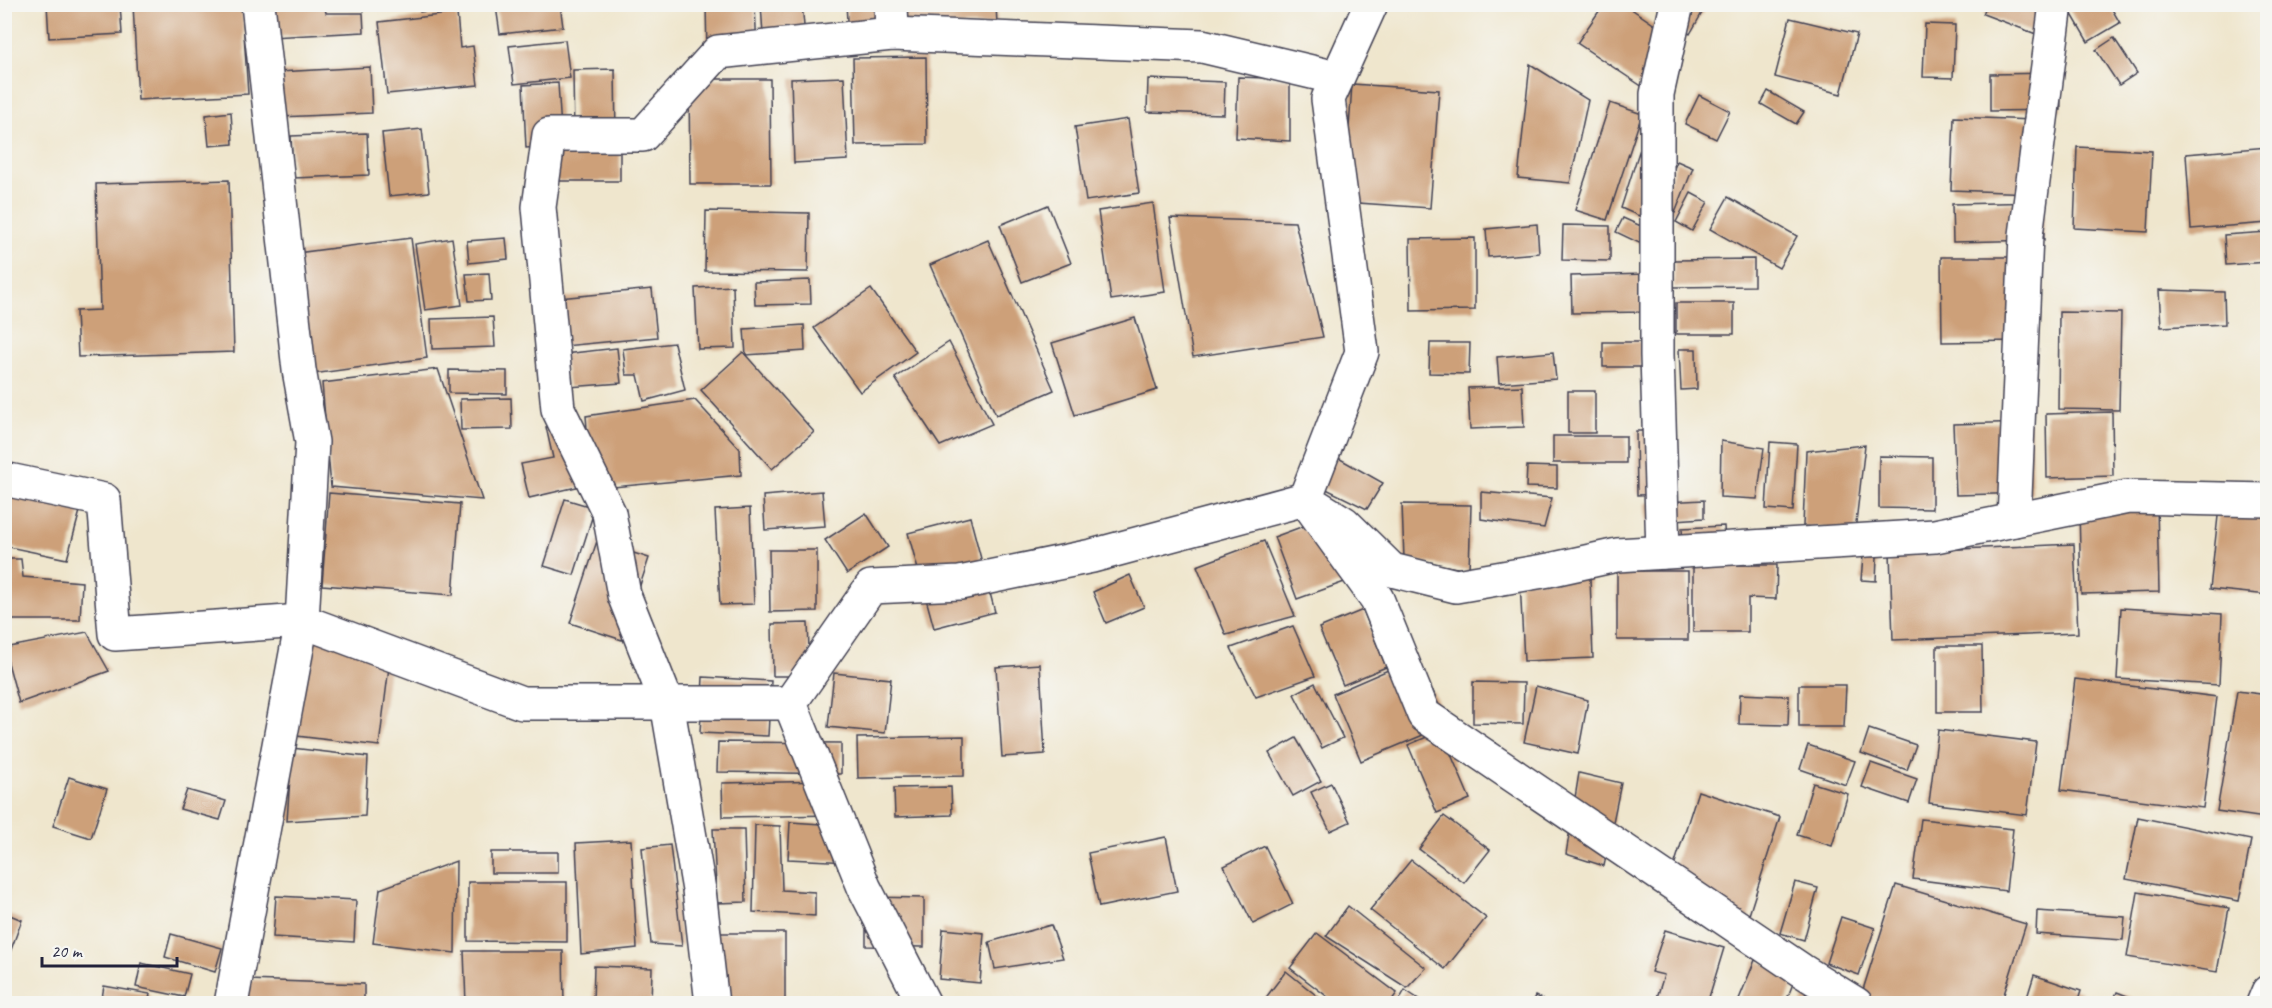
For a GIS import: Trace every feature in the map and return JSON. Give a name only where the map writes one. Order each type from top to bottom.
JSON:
[{"type":"street","points":[[231,1004],[302,621],[312,442],[299,370],[258,4]]},
{"type":"street","points":[[1305,499],[1362,352],[1328,99],[1371,4]]},
{"type":"street","points":[[1663,552],[1657,355],[1657,94],[1677,4]]},
{"type":"street","points":[[2014,520],[2026,235],[2056,4]]},
{"type":"street","points":[[712,1004],[699,890],[667,702],[624,595],[609,513],[558,409],[539,207],[549,135],[643,135],[718,52],[891,19],[1202,46],[1337,78]]},
{"type":"street","points":[[4,479],[104,500],[115,634],[302,621],[522,702],[790,702]]},
{"type":"street","points":[[790,702],[871,587],[960,583],[1092,556],[1305,499],[1344,523],[1392,570],[1456,586],[1549,570],[1617,555],[1935,536],[2128,497],[2268,500]]},
{"type":"street","points":[[1305,499],[1377,599],[1424,714],[1782,957],[1856,1004]]},
{"type":"street","points":[[790,702],[864,887],[924,1004]]},
{"type":"street","points":[[2263,1004],[2268,992]]},
{"type":"building","points":[[47,4],[120,4],[122,34],[49,38]]},
{"type":"building","points":[[133,4],[242,4],[248,94],[138,100]]},
{"type":"building","points":[[269,4],[324,4],[326,13],[363,13],[364,32],[271,37]]},
{"type":"building","points":[[419,4],[461,4],[461,6],[420,12]]},
{"type":"building","points":[[560,4],[563,27],[500,34],[496,6]]},
{"type":"building","points":[[706,4],[755,4],[757,52],[707,54]]},
{"type":"building","points":[[761,4],[802,4],[805,37],[764,50]]},
{"type":"building","points":[[846,4],[878,4],[881,34],[848,37]]},
{"type":"building","points":[[894,4],[996,4],[997,25],[895,26]]},
{"type":"building","points":[[1604,4],[1624,4],[1684,45],[1652,93],[1577,43]]},
{"type":"building","points":[[1669,4],[1707,4],[1690,34],[1661,16]]},
{"type":"building","points":[[1987,4],[2028,4],[2046,11],[2036,34],[1983,14]]},
{"type":"building","points":[[2066,4],[2109,4],[2120,23],[2088,42]]},
{"type":"building","points":[[457,13],[460,48],[473,46],[478,85],[387,94],[379,22]]},
{"type":"building","points":[[1790,18],[1857,34],[1841,94],[1775,77]]},
{"type":"building","points":[[1925,24],[1955,25],[1953,78],[1923,77]]},
{"type":"building","points":[[2114,38],[2137,73],[2119,85],[2096,50]]},
{"type":"building","points":[[565,40],[570,78],[514,84],[509,46]]},
{"type":"building","points":[[926,57],[927,144],[855,145],[853,58]]},
{"type":"building","points":[[1530,64],[1588,100],[1570,183],[1518,178]]},
{"type":"building","points":[[370,67],[372,113],[280,117],[278,72]]},
{"type":"building","points":[[615,69],[616,139],[574,140],[573,70]]},
{"type":"building","points":[[2060,73],[2061,110],[1990,111],[1990,74]]},
{"type":"building","points":[[844,77],[848,160],[794,163],[791,79]]},
{"type":"building","points":[[1238,77],[1290,79],[1290,141],[1236,138]]},
{"type":"building","points":[[689,79],[770,79],[771,184],[690,184]]},
{"type":"building","points":[[1148,79],[1225,82],[1224,114],[1147,112]]},
{"type":"building","points":[[558,83],[562,145],[526,148],[523,85]]},
{"type":"building","points":[[1352,84],[1439,90],[1430,208],[1344,202]]},
{"type":"building","points":[[1768,91],[1804,112],[1796,124],[1761,104]]},
{"type":"building","points":[[1699,95],[1730,111],[1716,139],[1685,124]]},
{"type":"building","points":[[1610,103],[1642,114],[1607,220],[1575,210]]},
{"type":"building","points":[[231,112],[233,144],[209,146],[206,115]]},
{"type":"building","points":[[1954,117],[2034,120],[2032,193],[1951,190]]},
{"type":"building","points":[[1128,119],[1139,193],[1086,201],[1075,127]]},
{"type":"building","points":[[422,129],[429,192],[389,196],[382,133]]},
{"type":"building","points":[[367,133],[369,175],[293,178],[291,136]]},
{"type":"building","points":[[1644,136],[1665,146],[1639,216],[1621,208]]},
{"type":"building","points":[[2077,147],[2152,151],[2148,232],[2074,228]]},
{"type":"building","points":[[2268,147],[2268,223],[2191,229],[2186,154]]},
{"type":"building","points":[[620,148],[620,181],[541,181],[540,149]]},
{"type":"building","points":[[1677,161],[1693,168],[1675,213],[1659,207]]},
{"type":"building","points":[[229,180],[234,352],[78,357],[76,311],[100,310],[96,184]]},
{"type":"building","points":[[1691,193],[1708,202],[1692,231],[1676,222]]},
{"type":"building","points":[[1728,197],[1797,236],[1779,268],[1710,229]]},
{"type":"building","points":[[2043,202],[2044,240],[1953,242],[1952,204]]},
{"type":"building","points":[[1153,203],[1165,292],[1111,300],[1098,211]]},
{"type":"building","points":[[1048,205],[1071,263],[1022,282],[1000,225]]},
{"type":"building","points":[[706,211],[809,213],[808,272],[705,271]]},
{"type":"building","points":[[1170,218],[1295,222],[1323,337],[1193,357]]},
{"type":"building","points":[[1623,218],[1661,235],[1654,250],[1616,232]]},
{"type":"building","points":[[1537,224],[1539,253],[1488,257],[1486,229]]},
{"type":"building","points":[[1563,225],[1610,226],[1610,261],[1562,260]]},
{"type":"building","points":[[2268,232],[2268,262],[2226,265],[2224,235]]},
{"type":"building","points":[[411,238],[427,358],[313,374],[297,253]]},
{"type":"building","points":[[452,238],[462,305],[425,310],[415,244]]},
{"type":"building","points":[[506,238],[508,259],[469,263],[467,241]]},
{"type":"building","points":[[1475,238],[1475,310],[1411,311],[1410,239]]},
{"type":"building","points":[[988,240],[1054,390],[996,415],[930,265]]},
{"type":"building","points":[[1941,257],[2017,257],[2018,341],[1942,342]]},
{"type":"building","points":[[1754,259],[1754,286],[1674,287],[1674,260]]},
{"type":"building","points":[[489,273],[491,300],[469,301],[466,274]]},
{"type":"building","points":[[1646,274],[1647,312],[1572,313],[1571,276]]},
{"type":"building","points":[[810,280],[811,304],[755,305],[754,282]]},
{"type":"building","points":[[733,286],[735,348],[698,349],[695,288]]},
{"type":"building","points":[[652,289],[657,337],[564,346],[559,298]]},
{"type":"building","points":[[871,289],[916,352],[860,392],[814,328]]},
{"type":"building","points":[[2159,290],[2224,292],[2225,324],[2161,327]]},
{"type":"building","points":[[1676,303],[1734,303],[1734,334],[1676,334]]},
{"type":"building","points":[[2059,312],[2121,313],[2119,410],[2058,409]]},
{"type":"building","points":[[493,317],[495,347],[432,349],[431,319]]},
{"type":"building","points":[[1135,318],[1157,390],[1075,415],[1052,343]]},
{"type":"building","points":[[804,325],[805,351],[746,355],[744,329]]},
{"type":"building","points":[[949,342],[992,424],[940,446],[895,378]]},
{"type":"building","points":[[1603,342],[1641,342],[1641,367],[1603,367]]},
{"type":"building","points":[[674,343],[685,390],[644,401],[638,375],[626,375],[623,349]]},
{"type":"building","points":[[1430,343],[1470,343],[1469,374],[1429,373]]},
{"type":"building","points":[[617,348],[621,383],[569,387],[564,354]]},
{"type":"building","points":[[1679,349],[1696,349],[1697,389],[1681,390]]},
{"type":"building","points":[[743,352],[814,432],[772,469],[701,390]]},
{"type":"building","points":[[1553,352],[1556,379],[1499,383],[1497,357]]},
{"type":"building","points":[[438,369],[482,500],[331,487],[322,383]]},
{"type":"building","points":[[449,370],[507,371],[507,394],[449,393]]},
{"type":"building","points":[[1522,386],[1524,427],[1470,429],[1468,388]]},
{"type":"building","points":[[1568,391],[1595,391],[1595,433],[1568,433]]},
{"type":"building","points":[[511,398],[512,429],[461,430],[460,399]]},
{"type":"building","points":[[695,400],[740,449],[741,475],[592,489],[586,416]]},
{"type":"building","points":[[2112,412],[2113,476],[2047,478],[2046,414]]},
{"type":"building","points":[[2030,422],[2032,493],[1956,495],[1953,424]]},
{"type":"building","points":[[575,424],[581,486],[529,498],[521,464],[553,458],[546,427]]},
{"type":"building","points":[[1636,431],[1671,431],[1672,494],[1637,495]]},
{"type":"building","points":[[1553,436],[1626,436],[1626,463],[1553,463]]},
{"type":"building","points":[[1721,441],[1764,448],[1757,499],[1720,497]]},
{"type":"building","points":[[1770,442],[1797,444],[1793,511],[1766,509]]},
{"type":"building","points":[[1865,445],[1855,531],[1803,526],[1806,451]]},
{"type":"building","points":[[1333,455],[1383,483],[1367,509],[1318,485]]},
{"type":"building","points":[[1879,456],[1932,457],[1932,509],[1879,508]]},
{"type":"building","points":[[1527,466],[1557,467],[1557,488],[1526,487]]},
{"type":"building","points":[[822,491],[825,526],[765,530],[763,496]]},
{"type":"building","points":[[1481,492],[1552,498],[1544,528],[1481,519]]},
{"type":"building","points":[[4,493],[80,511],[67,559],[4,546]]},
{"type":"building","points":[[329,493],[460,504],[453,595],[322,585]]},
{"type":"building","points":[[565,499],[595,508],[574,575],[544,566]]},
{"type":"building","points":[[1704,500],[1704,518],[1646,522],[1645,503]]},
{"type":"building","points":[[1402,504],[1471,505],[1469,570],[1404,559]]},
{"type":"building","points":[[2157,505],[2159,592],[2081,594],[2079,508]]},
{"type":"building","points":[[2219,507],[2268,513],[2268,595],[2210,589]]},
{"type":"building","points":[[750,508],[754,604],[720,605],[715,510]]},
{"type":"building","points":[[866,513],[888,547],[847,574],[825,540]]},
{"type":"building","points":[[970,517],[995,612],[934,628],[908,533]]},
{"type":"building","points":[[1328,517],[1350,580],[1297,599],[1274,537]]},
{"type":"building","points":[[1724,526],[1725,543],[1683,544],[1682,528]]},
{"type":"building","points":[[597,541],[649,558],[622,640],[570,623]]},
{"type":"building","points":[[1264,541],[1295,616],[1226,635],[1197,566]]},
{"type":"building","points":[[2074,544],[2078,633],[1893,640],[1890,552]]},
{"type":"building","points":[[769,550],[817,550],[817,611],[770,612]]},
{"type":"building","points":[[1863,556],[1877,557],[1876,581],[1861,580]]},
{"type":"building","points":[[4,559],[21,559],[23,577],[82,582],[80,620],[4,620]]},
{"type":"building","points":[[1693,565],[1777,565],[1776,599],[1748,598],[1748,632],[1693,632]]},
{"type":"building","points":[[1617,571],[1688,571],[1688,640],[1617,640]]},
{"type":"building","points":[[1130,575],[1144,607],[1106,623],[1093,592]]},
{"type":"building","points":[[1590,578],[1593,658],[1524,661],[1520,581]]},
{"type":"building","points":[[2121,608],[2222,614],[2219,685],[2117,679]]},
{"type":"building","points":[[1363,610],[1386,667],[1343,685],[1319,628]]},
{"type":"building","points":[[808,623],[810,676],[773,676],[772,624]]},
{"type":"building","points":[[1293,626],[1315,676],[1256,697],[1231,648]]},
{"type":"building","points":[[87,632],[109,671],[19,703],[4,648]]},
{"type":"building","points":[[310,632],[392,643],[379,746],[297,736]]},
{"type":"building","points":[[1937,646],[1982,646],[1983,712],[1937,712]]},
{"type":"building","points":[[1040,664],[1045,754],[1002,757],[996,667]]},
{"type":"building","points":[[1395,667],[1409,700],[1433,691],[1447,725],[1361,761],[1333,694]]},
{"type":"building","points":[[834,673],[891,679],[885,733],[828,727]]},
{"type":"building","points":[[703,677],[771,681],[768,736],[700,733]]},
{"type":"building","points":[[2075,679],[2217,697],[2203,808],[2061,790]]},
{"type":"building","points":[[1473,682],[1524,683],[1523,724],[1473,723]]},
{"type":"building","points":[[1315,683],[1343,738],[1322,748],[1294,694]]},
{"type":"building","points":[[1799,685],[1846,685],[1844,727],[1799,727]]},
{"type":"building","points":[[1536,686],[1588,700],[1578,754],[1524,742]]},
{"type":"building","points":[[2237,691],[2268,695],[2268,802],[2265,818],[2217,811]]},
{"type":"building","points":[[1740,694],[1789,696],[1788,725],[1739,724]]},
{"type":"building","points":[[1869,729],[1916,745],[1907,770],[1861,753]]},
{"type":"building","points":[[1938,730],[2036,742],[2027,815],[1929,803]]},
{"type":"building","points":[[1441,731],[1470,799],[1437,813],[1408,745]]},
{"type":"building","points":[[964,736],[964,776],[858,778],[857,738]]},
{"type":"building","points":[[1296,738],[1321,781],[1293,796],[1269,753]]},
{"type":"building","points":[[718,742],[841,743],[841,774],[717,772]]},
{"type":"building","points":[[1808,745],[1855,761],[1846,785],[1800,769]]},
{"type":"building","points":[[292,748],[368,757],[365,816],[287,821]]},
{"type":"building","points":[[1871,763],[1917,779],[1909,803],[1862,787]]},
{"type":"building","points":[[1579,773],[1621,783],[1604,866],[1566,854]]},
{"type":"building","points":[[69,777],[107,789],[91,838],[53,826]]},
{"type":"building","points":[[832,781],[833,815],[723,817],[722,783]]},
{"type":"building","points":[[1331,783],[1350,822],[1330,831],[1311,792]]},
{"type":"building","points":[[1813,783],[1848,794],[1832,846],[1797,835]]},
{"type":"building","points":[[951,787],[952,815],[895,817],[894,788]]},
{"type":"building","points":[[187,790],[226,801],[220,820],[180,809]]},
{"type":"building","points":[[1698,791],[1780,817],[1748,918],[1666,891]]},
{"type":"building","points":[[1444,816],[1490,850],[1464,883],[1419,849]]},
{"type":"building","points":[[2138,817],[2251,840],[2239,901],[2126,879]]},
{"type":"building","points":[[1921,819],[2013,829],[2006,891],[1913,879]]},
{"type":"building","points":[[790,822],[852,826],[850,862],[788,859]]},
{"type":"building","points":[[755,825],[780,826],[782,890],[815,892],[815,916],[753,912]]},
{"type":"building","points":[[713,829],[744,829],[746,902],[717,903]]},
{"type":"building","points":[[1166,837],[1177,891],[1099,907],[1088,853]]},
{"type":"building","points":[[631,840],[637,948],[581,954],[576,843]]},
{"type":"building","points":[[670,845],[682,946],[651,944],[642,848]]},
{"type":"building","points":[[1265,846],[1293,904],[1253,924],[1224,866]]},
{"type":"building","points":[[491,852],[558,852],[558,873],[491,873]]},
{"type":"building","points":[[1411,860],[1486,918],[1445,969],[1370,910]]},
{"type":"building","points":[[456,861],[455,953],[373,943],[380,889]]},
{"type":"building","points":[[468,882],[567,882],[567,942],[468,941]]},
{"type":"building","points":[[1795,882],[1818,888],[1804,940],[1780,933]]},
{"type":"building","points":[[1896,885],[2026,924],[2001,1004],[1884,1004],[1861,996]]},
{"type":"building","points":[[2138,892],[2229,908],[2217,972],[2127,957]]},
{"type":"building","points":[[276,896],[356,900],[354,942],[273,937]]},
{"type":"building","points":[[866,897],[924,898],[924,947],[866,946]]},
{"type":"building","points":[[1348,906],[1426,968],[1407,988],[1326,936]]},
{"type":"building","points":[[2037,911],[2125,917],[2123,940],[2036,934]]},
{"type":"building","points":[[5,913],[22,920],[9,955],[5,954]]},
{"type":"building","points":[[1841,917],[1875,928],[1859,975],[1826,963]]},
{"type":"building","points":[[1051,925],[1063,958],[995,969],[989,942]]},
{"type":"building","points":[[943,929],[984,933],[980,983],[939,979]]},
{"type":"building","points":[[1665,930],[1724,948],[1707,1004],[1655,1004],[1664,975],[1651,972]]},
{"type":"building","points":[[713,933],[785,933],[785,1004],[713,1004]]},
{"type":"building","points":[[1317,933],[1397,993],[1389,1004],[1337,1004],[1290,968]]},
{"type":"building","points":[[171,934],[222,948],[215,972],[165,957]]},
{"type":"building","points":[[464,951],[563,951],[564,1004],[466,1004]]},
{"type":"building","points":[[1755,960],[1796,976],[1785,1004],[1737,1004]]},
{"type":"building","points":[[141,963],[190,974],[184,997],[136,987]]},
{"type":"building","points":[[594,966],[652,968],[651,1004],[593,1004]]},
{"type":"building","points":[[1286,971],[1327,1004],[1261,1004]]},
{"type":"building","points":[[2034,975],[2081,991],[2077,1004],[2025,1004]]},
{"type":"building","points":[[246,980],[364,984],[364,1004],[242,1004]]},
{"type":"building","points":[[104,986],[150,994],[148,1004],[101,1004]]},
{"type":"building","points":[[1405,990],[1426,1004],[1397,1004]]},
{"type":"building","points":[[2117,992],[2145,1003],[2145,1004],[2112,1004]]},
{"type":"building","points":[[1806,993],[1826,1004],[1801,1004]]},
{"type":"building","points":[[1535,996],[1552,1004],[1531,1004]]}]
